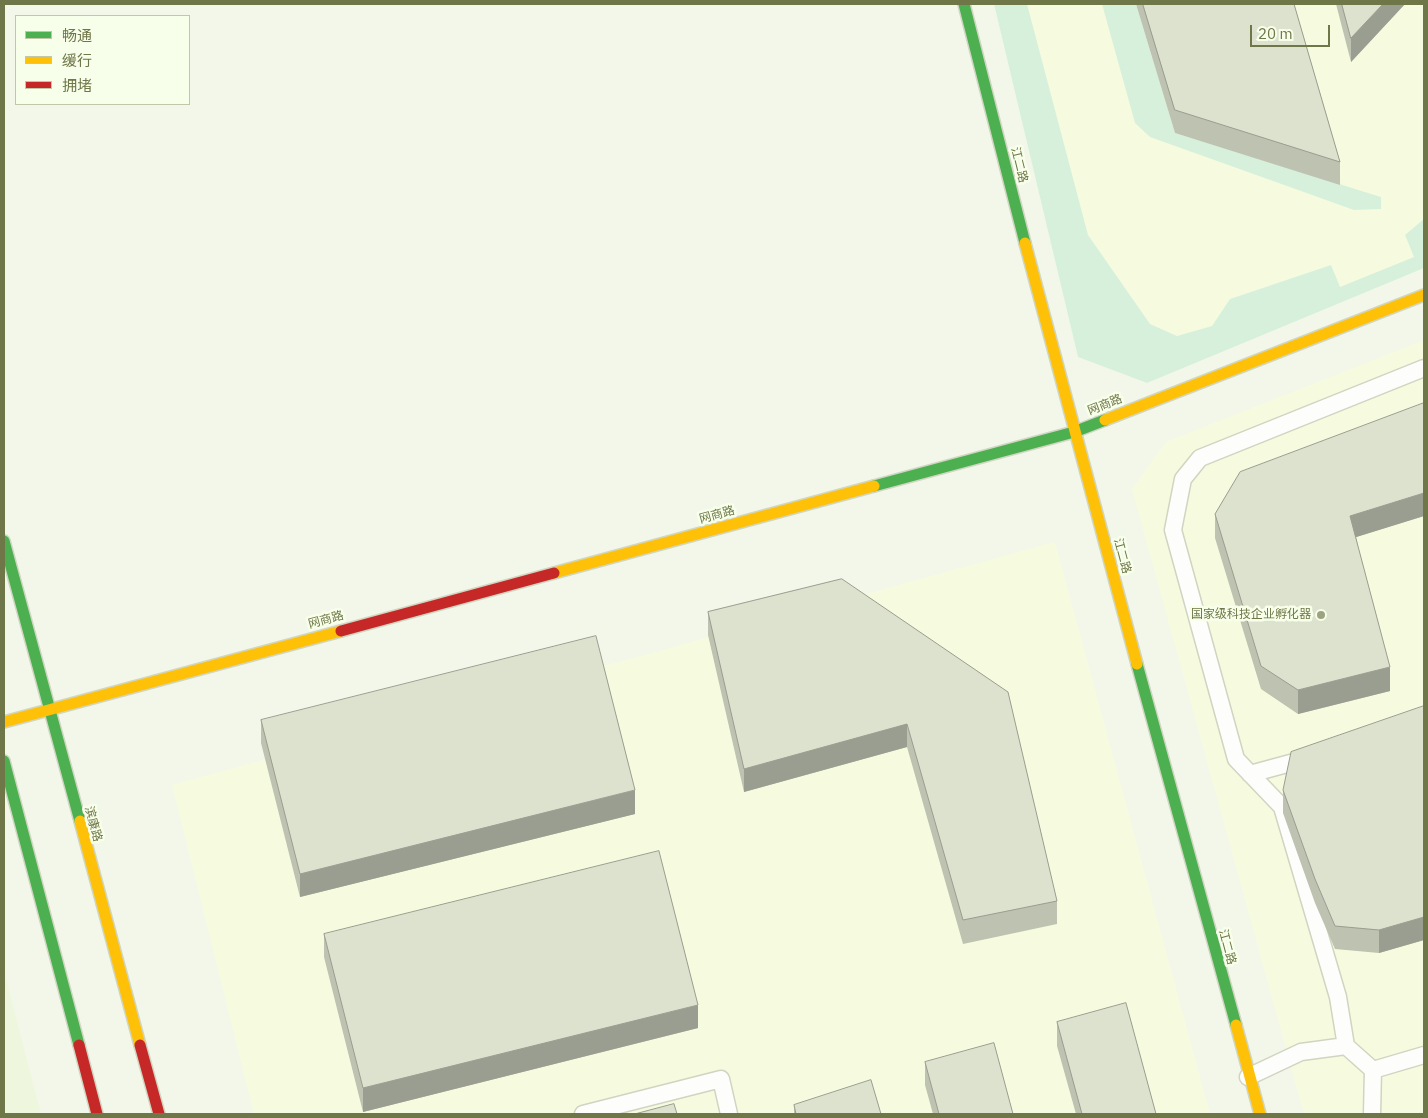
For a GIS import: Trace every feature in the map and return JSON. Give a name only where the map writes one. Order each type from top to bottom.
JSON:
[{"type":"street","name":"江二路","points":[[964,4],[1074,432],[1248,1077],[1260,1114]]},
{"type":"street","name":"网商路","points":[[4,722],[1074,432],[1424,295]]},
{"type":"street","name":"滨康路","points":[[4,541],[158,1114]]},
{"type":"street","points":[[4,761],[97,1114]]},
{"type":"lane","points":[[1372,1114],[1373,1070],[1346,1046],[1338,997],[1282,807],[1236,759],[1173,530],[1183,479],[1200,458],[1424,368]]},
{"type":"lane","points":[[1250,774],[1324,754]]},
{"type":"lane","points":[[1248,1077],[1301,1052],[1346,1046]]},
{"type":"lane","points":[[1373,1070],[1424,1055]]},
{"type":"lane","points":[[583,1114],[721,1079],[730,1114]]},
{"type":"shaded area","points":[[994,4],[1424,4],[1424,268],[1147,383],[1078,357]]},
{"type":"shaded area","points":[[994,4],[1027,4],[1088,235],[1150,324],[1177,336],[1212,326],[1230,299],[1331,265],[1340,287],[1414,257],[1405,235],[1424,219],[1424,268],[1147,383],[1078,357]]},
{"type":"shaded area","points":[[1102,4],[1136,4],[1175,133],[1381,197],[1381,209],[1354,210],[1150,137],[1135,123]]},
{"type":"shaded area","points":[[1424,340],[1424,1114],[1304,1114],[1132,489],[1166,442]]},
{"type":"shaded area","points":[[1055,542],[1210,1114],[254,1114],[172,785]]},
{"type":"shaded area","points":[[4,971],[41,1114],[4,1114]]},
{"type":"building","points":[[1143,4],[1294,4],[1340,162],[1175,110]]},
{"type":"building","points":[[1342,4],[1383,4],[1351,38]]},
{"type":"building","points":[[1424,403],[1424,493],[1350,516],[1390,667],[1298,690],[1261,666],[1215,514],[1240,472]]},
{"type":"building","points":[[842,579],[1008,692],[1057,901],[963,920],[907,724],[744,769],[708,612]]},
{"type":"building","points":[[596,636],[635,790],[300,874],[261,720]]},
{"type":"building","points":[[1424,706],[1424,917],[1379,930],[1335,926],[1315,879],[1283,790],[1291,752]]},
{"type":"building","points":[[659,851],[698,1005],[363,1088],[324,934]]},
{"type":"building","points":[[1126,1003],[1156,1114],[1082,1114],[1057,1022]]},
{"type":"building","points":[[994,1043],[1013,1114],[939,1114],[925,1062]]},
{"type":"building","points":[[871,1080],[881,1114],[796,1114],[794,1105]]},
{"type":"building","points":[[674,1104],[677,1114],[635,1114]]},
{"type":"traffic: fast","points":[[964,4],[1025,243]]},
{"type":"traffic: fast","points":[[874,486],[1074,432],[1105,420]]},
{"type":"traffic: fast","points":[[4,541],[80,821]]},
{"type":"traffic: fast","points":[[1137,664],[1236,1025]]},
{"type":"traffic: fast","points":[[4,761],[79,1045]]},
{"type":"traffic: slow","points":[[1025,243],[1137,664]]},
{"type":"traffic: slow","points":[[1105,420],[1424,295]]},
{"type":"traffic: slow","points":[[554,573],[874,486]]},
{"type":"traffic: slow","points":[[4,722],[341,631]]},
{"type":"traffic: slow","points":[[80,821],[140,1045]]},
{"type":"traffic: slow","points":[[1236,1025],[1260,1114]]},
{"type":"traffic: jam","points":[[341,631],[554,573]]},
{"type":"traffic: jam","points":[[79,1045],[97,1114]]},
{"type":"traffic: jam","points":[[140,1045],[159,1114]]},
{"type":"place","name":"国家级科技企业孵化器","points":[[1321,615]]}]
